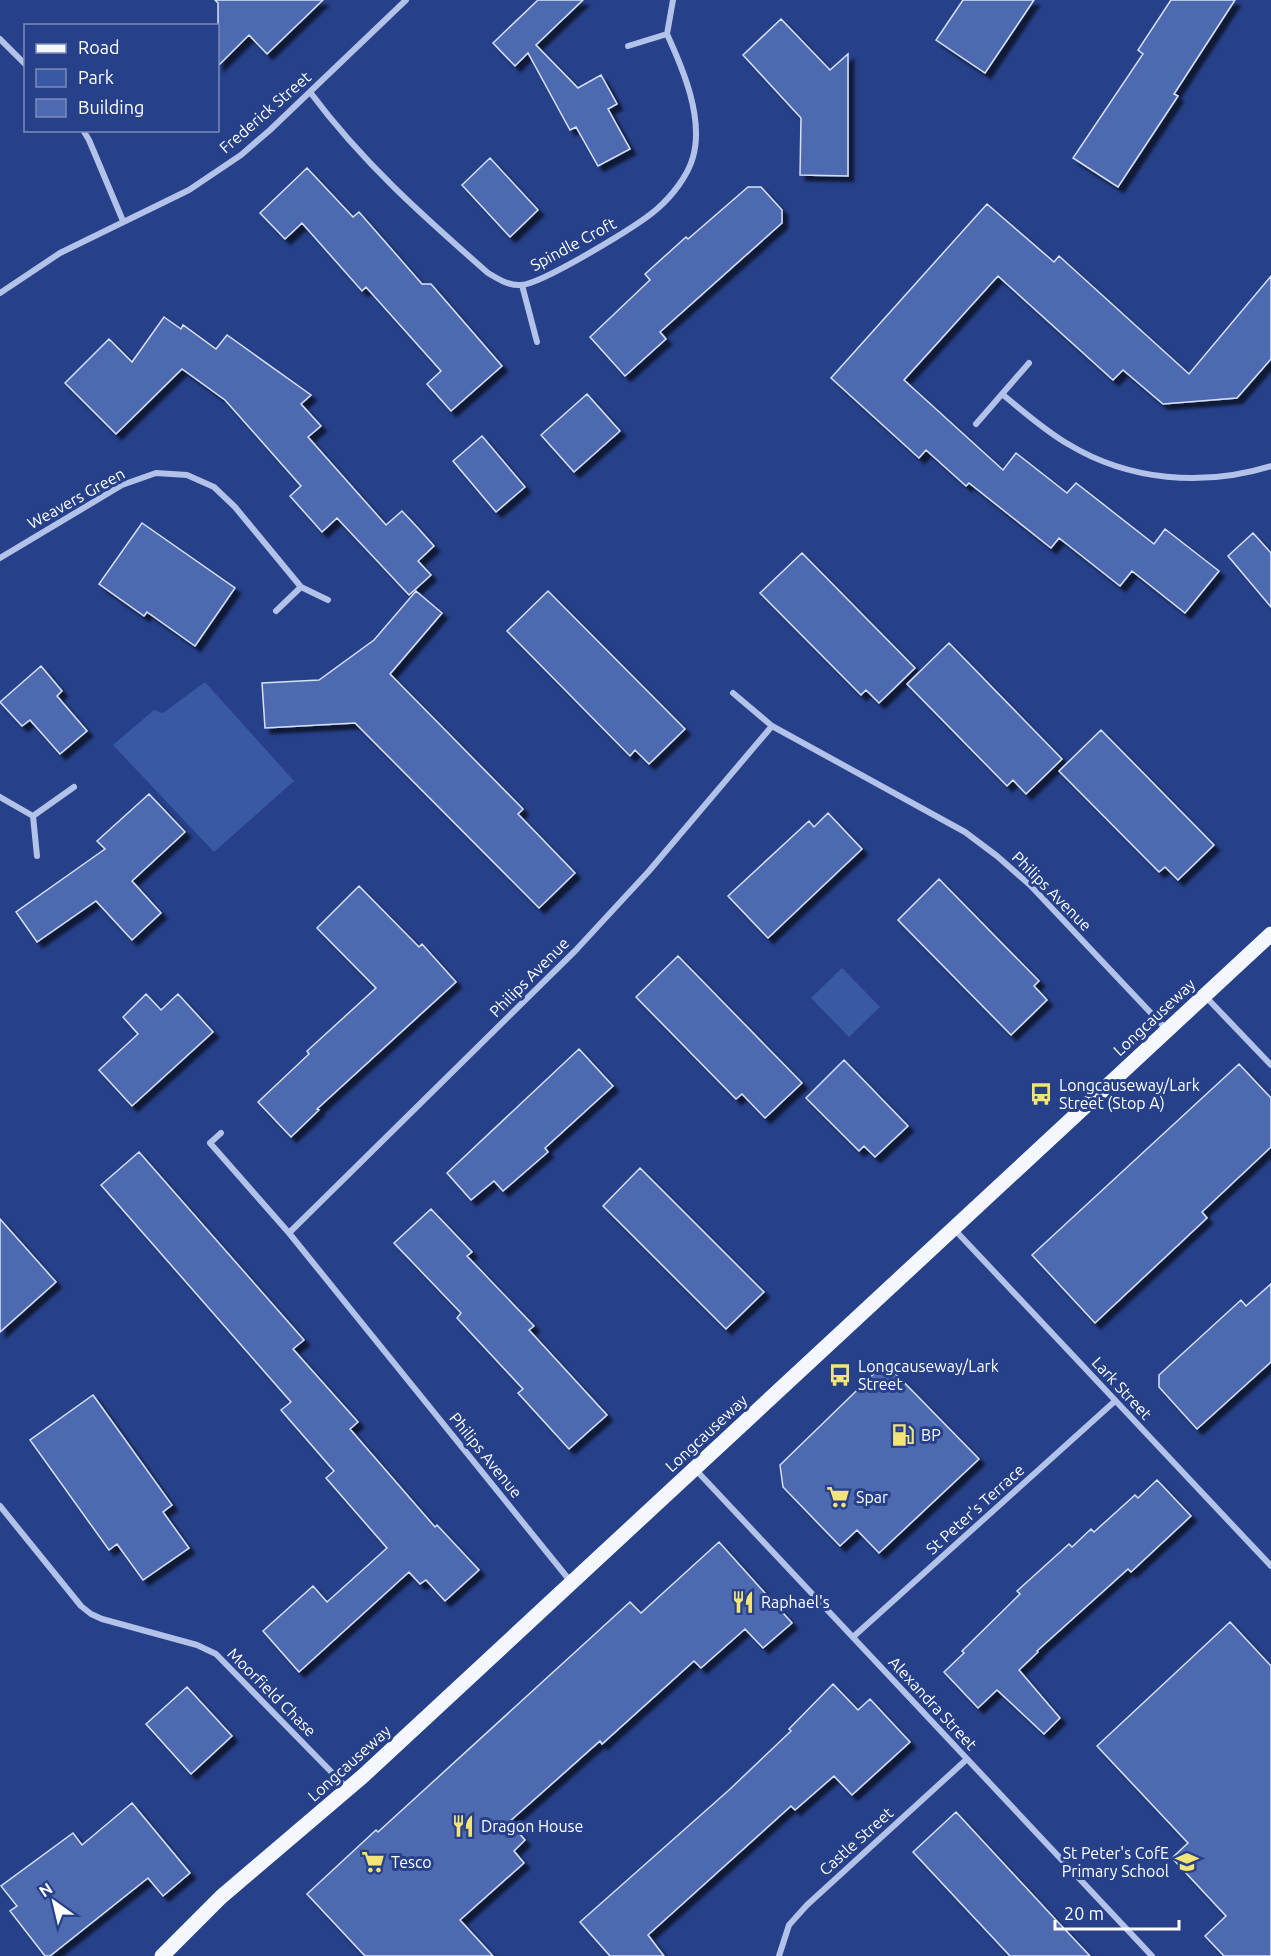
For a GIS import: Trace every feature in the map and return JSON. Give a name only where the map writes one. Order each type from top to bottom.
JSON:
[{"type":"main road","name":"Longcauseway","points":[[162,1956],[221,1897],[349,1789],[1271,934]]},
{"type":"street","name":"Frederick Street","points":[[0,293],[60,253],[189,190],[241,155],[406,0]]},
{"type":"street","points":[[628,46],[666,34],[673,0]]},
{"type":"street","name":"Spindle Croft","points":[[310,92],[344,136],[402,197],[488,273],[503,282],[522,285],[550,274],[637,225],[658,208],[680,183],[693,158],[697,131],[687,81],[666,34]]},
{"type":"street","points":[[0,39],[24,63]]},
{"type":"street","points":[[84,132],[123,221]]},
{"type":"street","points":[[522,285],[537,342]]},
{"type":"street","points":[[976,424],[1029,363]]},
{"type":"street","points":[[1002,394],[1068,444],[1100,460],[1138,472],[1174,478],[1213,479],[1271,466]]},
{"type":"street","name":"Weavers Green","points":[[0,558],[122,484],[156,473],[186,475],[214,487],[235,507],[301,587],[328,600]]},
{"type":"street","points":[[276,611],[301,587]]},
{"type":"street","name":"Philips Avenue","points":[[733,693],[772,726],[964,832],[997,856],[1030,885],[1167,1030]]},
{"type":"street","name":"Philips Avenue","points":[[289,1233],[575,951],[649,871],[772,726]]},
{"type":"street","points":[[33,816],[75,787]]},
{"type":"street","points":[[0,797],[33,816]]},
{"type":"street","points":[[33,816],[37,856]]},
{"type":"street","points":[[1204,995],[1271,1065]]},
{"type":"street","name":"Philips Avenue","points":[[221,1133],[210,1143],[289,1233],[572,1582]]},
{"type":"street","name":"Lark Street","points":[[954,1229],[1271,1566]]},
{"type":"street","name":"St Peter's Terrace","points":[[853,1638],[1116,1401]]},
{"type":"street","name":"Alexandra Street","points":[[694,1468],[1152,1956]]},
{"type":"street","name":"Moorfield Chase","points":[[0,1506],[90,1614],[197,1645],[216,1654],[349,1789]]},
{"type":"street","name":"Castle Street","points":[[779,1956],[789,1925],[807,1905],[967,1759]]},
{"type":"green space","points":[[205,682],[294,781],[214,852],[113,745],[154,710],[163,713]]},
{"type":"green space","points":[[842,968],[880,1007],[849,1037],[811,998]]},
{"type":"building","points":[[215,0],[323,0],[267,54],[249,35],[219,65],[218,3]]},
{"type":"building","points":[[538,0],[583,0],[536,45],[578,88],[601,75],[617,104],[608,109],[630,149],[598,166],[576,127],[570,130],[528,53],[515,66],[493,43]]},
{"type":"building","points":[[963,0],[1034,0],[985,73],[936,40]]},
{"type":"building","points":[[1171,0],[1235,0],[1174,94],[1178,96],[1118,187],[1073,158],[1143,54],[1138,50]]},
{"type":"building","points":[[781,19],[830,70],[848,54],[848,176],[800,175],[801,118],[743,55]]},
{"type":"building","points":[[490,158],[538,210],[510,237],[462,185]]},
{"type":"building","points":[[307,168],[353,217],[359,212],[422,284],[431,284],[502,366],[451,411],[427,384],[441,371],[366,287],[362,291],[302,223],[285,239],[260,213]]},
{"type":"building","points":[[748,187],[761,187],[782,210],[782,223],[660,332],[666,339],[625,376],[590,337],[650,280],[645,274],[686,237],[688,239]]},
{"type":"building","points":[[987,204],[1054,262],[1059,256],[1189,374],[1271,276],[1271,359],[1237,398],[1163,404],[1123,370],[1113,380],[998,276],[904,380],[1003,470],[1016,453],[1067,493],[1076,483],[1154,544],[1165,529],[1219,571],[1185,613],[1132,571],[1120,586],[1059,538],[1051,548],[969,483],[966,486],[926,450],[919,458],[831,378]]},
{"type":"building","points":[[164,317],[181,329],[183,325],[216,349],[227,335],[311,395],[301,404],[321,426],[308,437],[386,525],[402,511],[418,528],[434,546],[418,561],[431,575],[409,595],[337,518],[322,532],[290,496],[301,486],[225,400],[182,369],[116,434],[65,383],[109,339],[132,362]]},
{"type":"building","points":[[587,394],[620,431],[574,472],[541,435]]},
{"type":"building","points":[[482,436],[525,487],[496,512],[453,461]]},
{"type":"building","points":[[142,523],[235,588],[195,646],[147,612],[144,616],[99,584]]},
{"type":"building","points":[[1253,533],[1271,553],[1271,607],[1228,556]]},
{"type":"building","points":[[802,553],[915,668],[879,703],[866,690],[861,695],[760,593]]},
{"type":"building","points":[[416,591],[442,613],[390,674],[523,809],[518,814],[575,873],[539,908],[355,723],[265,728],[262,683],[319,680],[374,640]]},
{"type":"building","points":[[548,591],[685,729],[649,764],[635,750],[630,756],[507,631]]},
{"type":"building","points":[[949,643],[1062,759],[1026,794],[1013,780],[1007,786],[907,684]]},
{"type":"building","points":[[41,666],[62,691],[57,696],[87,731],[60,754],[30,720],[22,726],[0,702]]},
{"type":"building","points":[[1101,730],[1214,845],[1178,880],[1165,867],[1159,872],[1059,771]]},
{"type":"building","points":[[149,794],[185,832],[132,881],[161,913],[132,940],[96,901],[37,942],[16,912],[105,849],[97,841]]},
{"type":"building","points":[[828,813],[862,849],[768,938],[728,896],[809,821],[814,827]]},
{"type":"building","points":[[939,879],[1039,981],[1034,986],[1047,1000],[1011,1035],[898,920]]},
{"type":"building","points":[[359,886],[419,947],[422,944],[456,982],[317,1109],[319,1110],[291,1137],[258,1102],[309,1054],[307,1051],[376,988],[317,928]]},
{"type":"building","points":[[678,956],[802,1083],[765,1118],[742,1094],[736,1099],[636,997]]},
{"type":"building","points":[[146,994],[161,1010],[178,994],[213,1032],[132,1106],[99,1070],[138,1034],[123,1017]]},
{"type":"building","points":[[579,1049],[613,1086],[545,1148],[548,1152],[503,1191],[494,1181],[471,1200],[447,1173]]},
{"type":"building","points":[[844,1060],[908,1126],[875,1157],[864,1146],[859,1151],[806,1098]]},
{"type":"building","points":[[1239,1064],[1271,1098],[1271,1147],[1202,1212],[1207,1218],[1095,1323],[1032,1255]]},
{"type":"building","points":[[139,1152],[304,1340],[293,1349],[358,1422],[350,1429],[435,1527],[437,1525],[479,1570],[445,1601],[426,1580],[420,1584],[409,1572],[299,1672],[263,1631],[313,1586],[327,1602],[387,1548],[326,1478],[334,1471],[281,1410],[291,1402],[101,1185]]},
{"type":"building","points":[[640,1168],[764,1292],[726,1329],[603,1206]]},
{"type":"building","points":[[431,1209],[472,1252],[467,1256],[534,1326],[529,1330],[607,1415],[569,1449],[518,1393],[523,1389],[457,1318],[461,1313],[394,1243]]},
{"type":"building","points":[[0,1219],[56,1282],[0,1332]]},
{"type":"building","points":[[1271,1284],[1271,1362],[1197,1429],[1159,1387],[1159,1375],[1241,1300],[1246,1306]]},
{"type":"building","points":[[885,1363],[979,1459],[879,1553],[857,1530],[840,1546],[783,1487],[780,1465]]},
{"type":"building","points":[[93,1395],[172,1505],[163,1512],[189,1548],[143,1580],[117,1544],[109,1550],[30,1440]]},
{"type":"building","points":[[1157,1480],[1191,1516],[1131,1572],[1128,1569],[1019,1670],[1060,1718],[1044,1734],[997,1690],[978,1708],[944,1672],[1020,1594],[1017,1591],[1069,1544],[1072,1547],[1091,1529],[1094,1532],[1135,1495],[1138,1498]]},
{"type":"building","points":[[719,1542],[792,1623],[763,1648],[745,1629],[701,1668],[694,1661],[602,1744],[600,1741],[509,1822],[525,1840],[514,1851],[524,1863],[460,1920],[493,1956],[365,1956],[307,1894],[630,1602],[641,1613]]},
{"type":"building","points":[[1230,1622],[1271,1666],[1271,1956],[1224,1956],[1205,1936],[1226,1916],[1172,1858],[1188,1843],[1097,1746]]},
{"type":"building","points":[[833,1684],[858,1710],[870,1699],[910,1742],[852,1795],[834,1776],[795,1810],[791,1806],[648,1935],[664,1956],[610,1956],[580,1922],[729,1790],[791,1731],[789,1729]]},
{"type":"building","points":[[187,1687],[232,1736],[191,1774],[146,1724]]},
{"type":"building","points":[[132,1803],[190,1873],[163,1896],[148,1878],[50,1956],[45,1956],[10,1911],[17,1906],[1,1886],[73,1833],[82,1845]]},
{"type":"building","points":[[956,1812],[1090,1956],[1010,1956],[913,1852]]},
{"type":"place","name":"Longcauseway/Lark Street (Stop A)","points":[[1041,1094]]},
{"type":"place","name":"Longcauseway/Lark Street","points":[[840,1375]]},
{"type":"place","name":"BP","points":[[903,1435]]},
{"type":"place","name":"Spar","points":[[838,1497]]},
{"type":"place","name":"Raphael's","points":[[743,1602]]},
{"type":"place","name":"Dragon House","points":[[463,1826]]},
{"type":"place","name":"Tesco","points":[[373,1862]]},
{"type":"place","name":"St Peter's CofE Primary School","points":[[1187,1862]]}]
